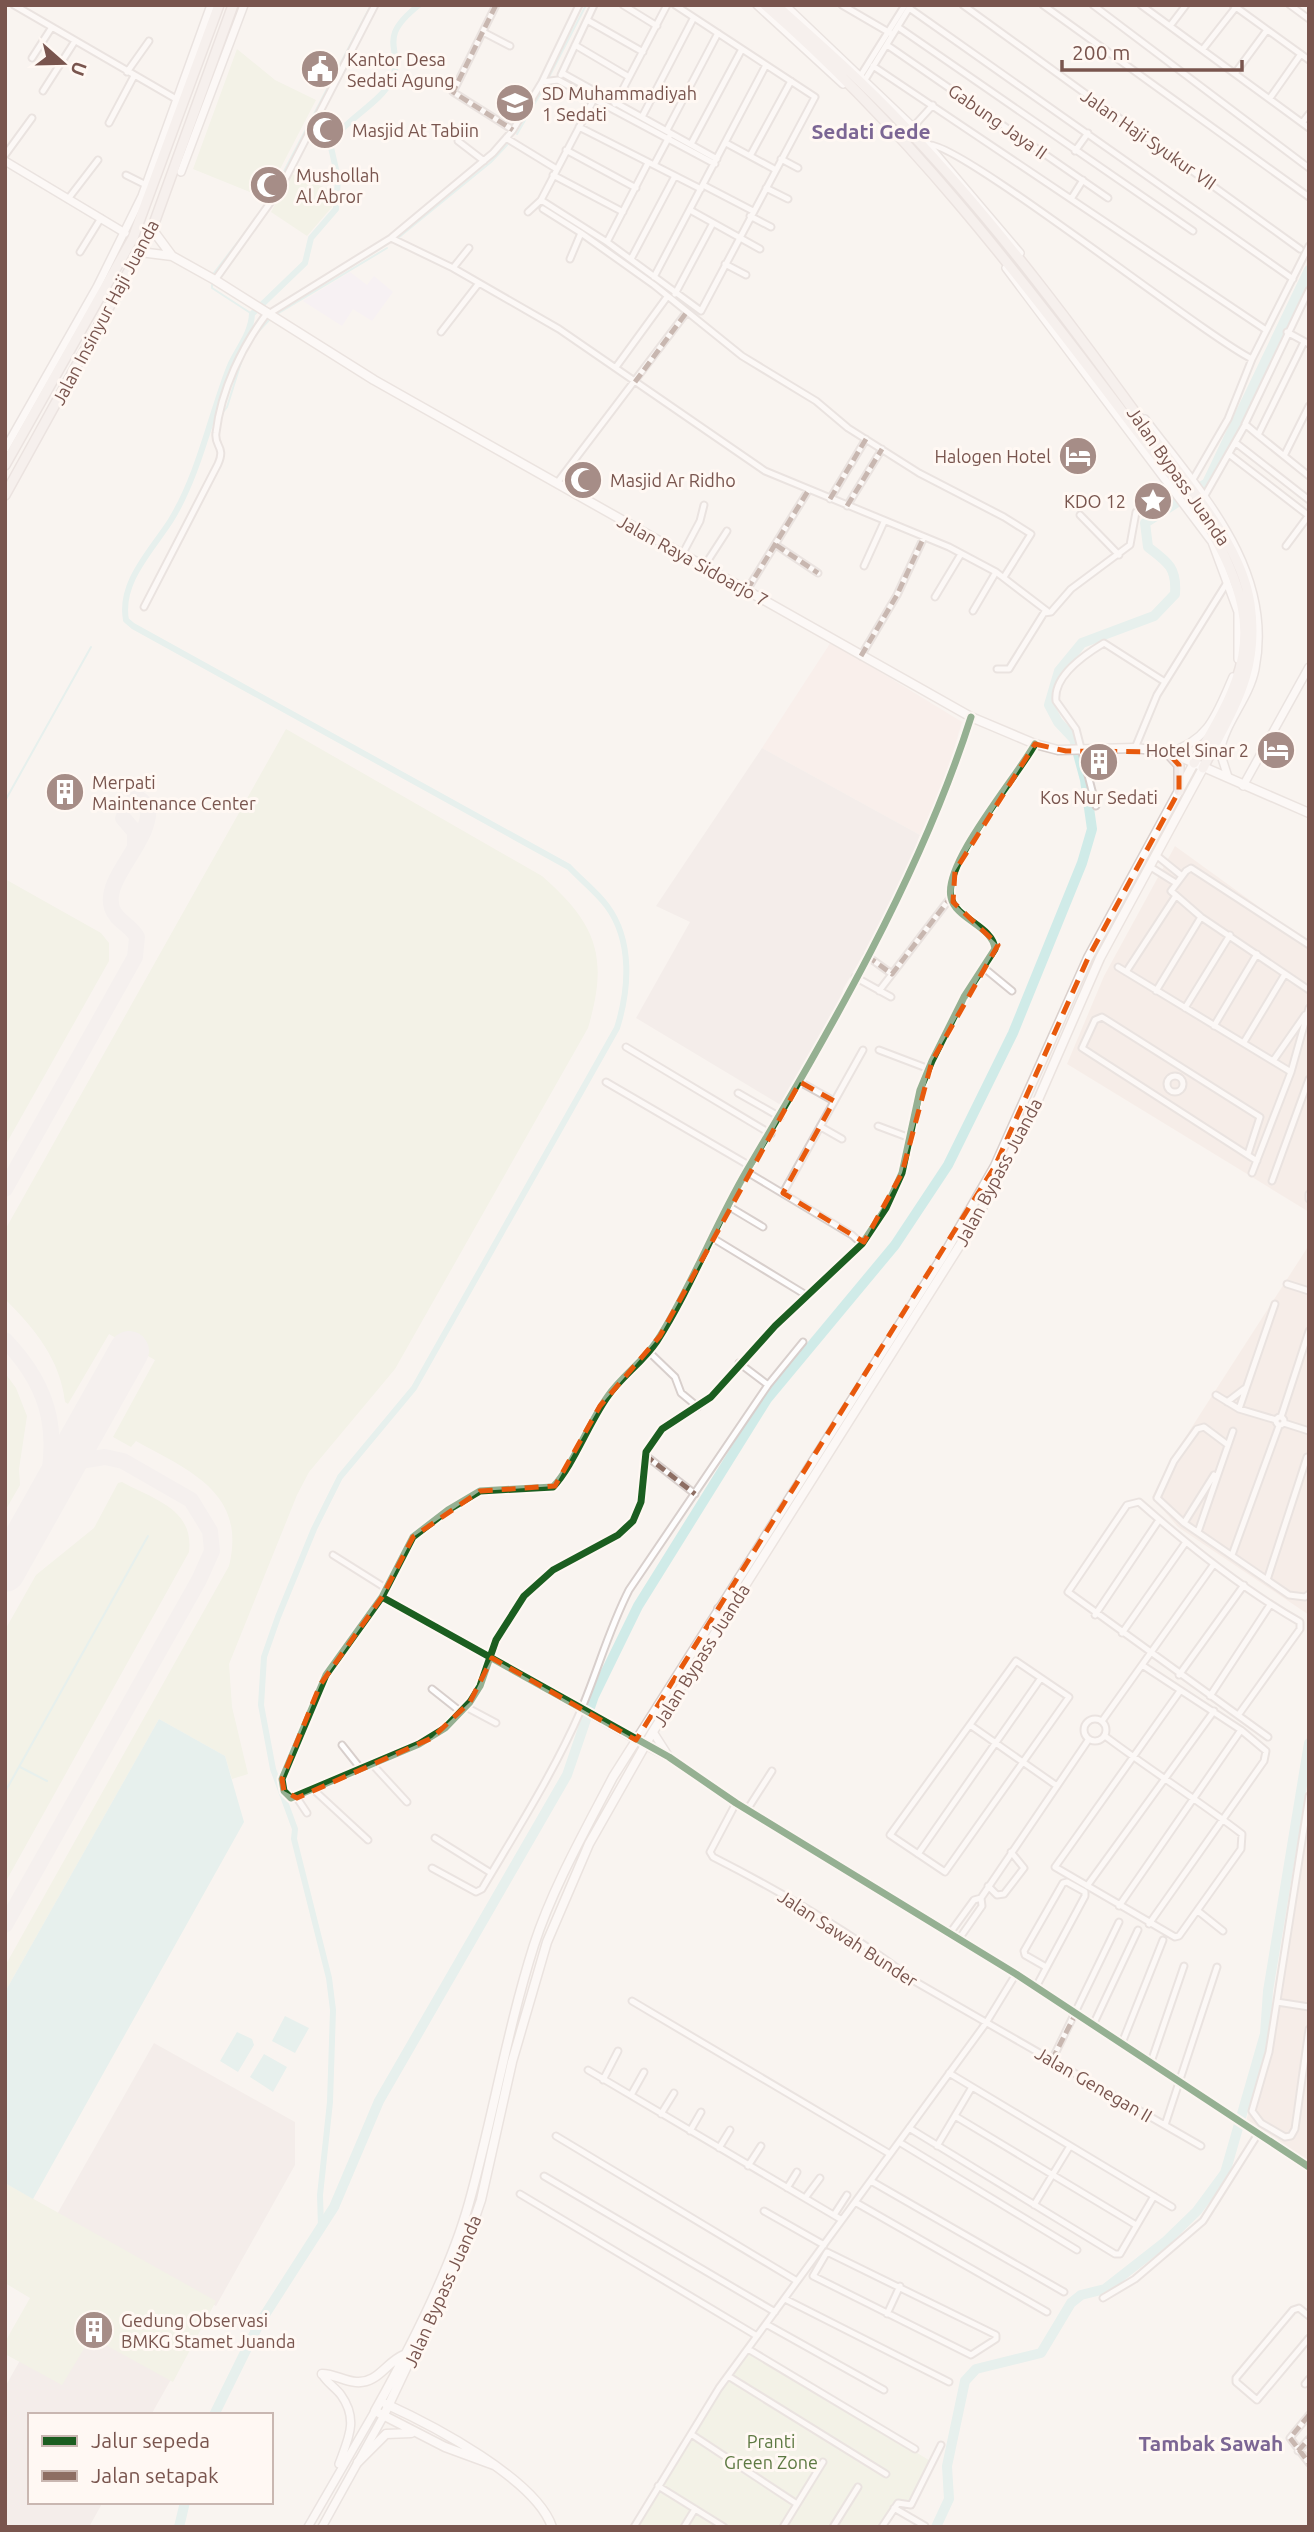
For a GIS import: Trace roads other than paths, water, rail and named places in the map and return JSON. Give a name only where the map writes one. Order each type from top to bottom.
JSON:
[{"type":"highway","name":"Jalan Insinyur Haji Juanda","points":[[5,466],[101,289],[133,239],[146,196],[219,5]]},
{"type":"highway","name":"Jalan Insinyur Haji Juanda","points":[[5,495],[152,229],[233,5]]},
{"type":"highway","name":"Jalan Bypass Juanda","points":[[765,5],[842,80],[861,82]]},
{"type":"highway","name":"Jalan Bypass Juanda","points":[[776,5],[811,33],[861,82],[902,136],[1029,282],[1075,330],[1147,424],[1216,538],[1245,626],[1243,663],[1235,688],[1198,765]]},
{"type":"highway","points":[[195,70],[207,75]]},
{"type":"highway","name":"Jalan Bypass Juanda","points":[[1029,282],[1060,335],[1133,432],[1183,486]]},
{"type":"highway","points":[[46,393],[58,400]]},
{"type":"highway","name":"Jalan Bypass Juanda","points":[[1192,499],[1225,538],[1254,606],[1251,662],[1241,703],[1198,765]]},
{"type":"highway","points":[[1168,752],[1179,765],[1179,790]]},
{"type":"main road","name":"Jalan Raya Sidoarjo 7","points":[[152,229],[172,256]]},
{"type":"main road","name":"Jalan Raya Sidoarjo 7","points":[[139,251],[172,256],[215,280],[374,380],[971,717],[1035,744],[1069,751],[1135,748],[1168,752],[1309,813]]},
{"type":"main road","name":"Jalan Bypass Juanda","points":[[383,2417],[469,2235],[481,2200],[547,1942],[574,1877],[612,1798],[723,1611],[945,1253],[995,1166],[1088,958],[1179,790],[1198,765]]},
{"type":"main road","name":"Jalan Bypass Juanda","points":[[375,2411],[451,2255],[469,2205],[497,2077],[535,1942],[613,1777],[982,1208],[1034,1109],[1100,958],[1156,855],[1198,765]]},
{"type":"main road","points":[[565,1874],[574,1877]]},
{"type":"main road","points":[[322,2374],[363,2382],[379,2375],[394,2359],[404,2355]]},
{"type":"main road","points":[[380,2402],[390,2405],[518,2480],[533,2496],[552,2527]]},
{"type":"main road","points":[[375,2411],[417,2434],[477,2461],[494,2465]]},
{"type":"main road","points":[[358,2462],[386,2434],[417,2434]]},
{"type":"street","points":[[13,5],[22,7],[176,99]]},
{"type":"street","name":"Jalan Insinyur Haji Juanda","points":[[5,449],[101,289],[125,233],[146,196],[146,185],[211,5]]},
{"type":"street","points":[[181,172],[244,5]]},
{"type":"street","points":[[215,280],[280,189],[376,5]]},
{"type":"street","points":[[496,5],[453,92],[513,130]]},
{"type":"street","points":[[144,607],[222,454],[215,436],[222,409],[242,351],[269,312],[391,238],[484,160],[513,130],[544,82],[579,5]]},
{"type":"street","points":[[556,81],[594,5]]},
{"type":"street","points":[[623,5],[657,26]]},
{"type":"street","points":[[611,110],[667,5]]},
{"type":"street","points":[[543,209],[700,312],[815,97],[676,5]]},
{"type":"street","points":[[757,5],[781,23]]},
{"type":"street","points":[[785,5],[811,33]]},
{"type":"street","points":[[842,5],[891,34]]},
{"type":"street","name":"Jalan Haji Syukur VII","points":[[963,5],[1300,249]]},
{"type":"street","points":[[1043,5],[1309,197]]},
{"type":"street","points":[[1093,5],[1309,168]]},
{"type":"street","points":[[1141,5],[1309,128]]},
{"type":"street","points":[[1170,26],[1186,5]]},
{"type":"street","points":[[1290,5],[1309,19]]},
{"type":"street","points":[[861,82],[908,6]]},
{"type":"street","points":[[861,82],[887,45],[908,6]]},
{"type":"street","points":[[908,6],[1293,279]]},
{"type":"street","points":[[1203,49],[1235,6],[1309,60]]},
{"type":"street","points":[[642,117],[694,19]]},
{"type":"street","points":[[587,20],[643,52]]},
{"type":"street","points":[[32,58],[52,27]]},
{"type":"street","points":[[898,27],[1193,231]]},
{"type":"street","points":[[1236,72],[1268,30]]},
{"type":"street","points":[[483,32],[510,46]]},
{"type":"street","points":[[607,242],[669,134],[718,33]]},
{"type":"street","points":[[43,91],[75,41]]},
{"type":"street","points":[[127,72],[149,41]]},
{"type":"street","points":[[575,45],[629,77]]},
{"type":"street","name":"Gabung Jaya II","points":[[887,45],[1108,198]]},
{"type":"street","points":[[691,144],[742,49]]},
{"type":"street","points":[[1270,98],[1301,54]]},
{"type":"street","points":[[654,277],[766,65]]},
{"type":"street","points":[[873,66],[1266,330]]},
{"type":"street","points":[[562,73],[716,162]]},
{"type":"street","points":[[109,123],[134,76]]},
{"type":"street","points":[[842,80],[976,229],[1029,282]]},
{"type":"street","points":[[544,82],[556,81],[611,110],[691,144],[716,162]]},
{"type":"street","points":[[750,156],[790,81]]},
{"type":"street","points":[[861,82],[913,127],[969,191],[1029,282]]},
{"type":"street","points":[[528,212],[541,200],[597,93]]},
{"type":"street","points":[[913,127],[933,105]]},
{"type":"street","points":[[1302,122],[1309,114]]},
{"type":"street","points":[[5,155],[32,118]]},
{"type":"street","points":[[579,127],[702,187],[771,227]]},
{"type":"street","points":[[1075,151],[1088,133]]},
{"type":"street","points":[[506,138],[554,172],[623,212]]},
{"type":"street","points":[[458,141],[484,160]]},
{"type":"street","points":[[726,143],[776,170]]},
{"type":"street","points":[[928,145],[939,145],[976,168],[1134,278],[1174,310],[1252,359]]},
{"type":"street","points":[[566,150],[636,188]]},
{"type":"street","points":[[781,159],[798,168]]},
{"type":"street","points":[[68,199],[98,160]]},
{"type":"street","points":[[5,161],[125,233]]},
{"type":"street","points":[[126,175],[146,185]]},
{"type":"street","points":[[631,259],[675,176]]},
{"type":"street","points":[[1071,200],[1083,180]]},
{"type":"street","points":[[766,188],[788,200]]},
{"type":"street","points":[[541,200],[631,259],[654,277],[686,313],[742,356],[816,401],[866,439],[919,473],[1031,534],[1004,577]]},
{"type":"street","points":[[690,210],[760,249]]},
{"type":"street","points":[[80,252],[101,218]]},
{"type":"street","points":[[616,368],[671,294],[713,223]]},
{"type":"street","points":[[570,259],[581,233]]},
{"type":"street","points":[[391,238],[479,283],[616,368],[762,468],[808,491],[961,554],[1004,577],[1051,612],[1072,589],[1119,555],[1133,541],[1132,522],[1136,512],[1183,486],[1228,419],[1252,359],[1309,246]]},
{"type":"street","points":[[453,268],[469,248]]},
{"type":"street","points":[[725,264],[746,275]]},
{"type":"street","points":[[441,332],[479,283]]},
{"type":"street","points":[[1183,486],[1192,499],[1230,455],[1309,290]]},
{"type":"street","points":[[1300,308],[1309,313]]},
{"type":"street","points":[[557,483],[686,313]]},
{"type":"street","points":[[1258,435],[1306,343],[1287,332]]},
{"type":"street","points":[[1283,456],[1309,406]]},
{"type":"street","points":[[1245,425],[1307,474],[1309,464]]},
{"type":"street","points":[[830,499],[866,439]]},
{"type":"street","points":[[1236,443],[1309,499]]},
{"type":"street","points":[[847,506],[882,449]]},
{"type":"street","points":[[1230,455],[1309,515],[1286,546]]},
{"type":"street","points":[[747,590],[808,491]]},
{"type":"street","points":[[683,553],[704,505]]},
{"type":"street","points":[[1080,514],[1119,555]]},
{"type":"street","points":[[864,566],[884,522]]},
{"type":"street","points":[[705,565],[727,531]]},
{"type":"street","points":[[861,656],[897,594],[924,537]]},
{"type":"street","points":[[776,545],[818,573]]},
{"type":"street","points":[[935,597],[961,554]]},
{"type":"street","points":[[973,611],[996,572]]},
{"type":"street","points":[[1135,748],[1165,682],[1231,583]]},
{"type":"street","points":[[1168,752],[1193,744],[1203,736],[1233,678],[1240,637],[1238,612],[1231,583]]},
{"type":"street","points":[[998,669],[1008,670],[1047,611]]},
{"type":"street","points":[[1096,806],[1076,729],[1056,701],[1055,692],[1059,681],[1088,652],[1104,643],[1165,682]]},
{"type":"street","points":[[1243,786],[1309,667]]},
{"type":"street","points":[[1231,780],[1221,763],[1222,743],[1241,703]]},
{"type":"street","points":[[951,897],[994,943],[993,952],[964,997],[929,1069],[896,1189],[862,1244],[806,1295],[739,1363],[711,1397],[662,1429],[645,1455],[640,1502],[633,1521],[618,1535],[539,1581],[524,1596],[503,1628],[480,1686],[463,1710],[432,1738],[315,1791],[297,1798],[289,1797],[282,1782],[308,1712],[332,1664],[383,1597],[413,1537],[448,1510],[487,1489],[554,1487],[610,1392],[649,1352],[867,956],[920,849],[956,764],[971,717]]},
{"type":"street","points":[[879,991],[951,897],[953,876],[971,838],[1035,744]]},
{"type":"street","points":[[1156,855],[1182,876]]},
{"type":"street","points":[[1160,872],[1166,863]]},
{"type":"street","points":[[1149,866],[1176,883]]},
{"type":"street","points":[[1309,945],[1191,869],[1182,876],[1171,892],[1201,917],[1309,990]]},
{"type":"street","points":[[1126,972],[1175,897]]},
{"type":"street","points":[[1156,991],[1201,917]]},
{"type":"street","points":[[1185,1008],[1230,935]]},
{"type":"street","points":[[1214,1026],[1257,954]]},
{"type":"street","points":[[867,956],[892,974]]},
{"type":"street","points":[[1118,967],[1291,1072]]},
{"type":"street","points":[[984,968],[1012,991]]},
{"type":"street","points":[[1244,1042],[1285,974]]},
{"type":"street","points":[[855,977],[891,997]]},
{"type":"street","points":[[1273,1061],[1308,1011]]},
{"type":"street","points":[[1252,1173],[1291,1072],[1308,1011]]},
{"type":"street","points":[[1248,1154],[1260,1117],[1103,1018],[1095,1020],[1082,1048],[1257,1161]]},
{"type":"street","points":[[626,1047],[771,1134]]},
{"type":"street","points":[[783,1193],[863,1050]]},
{"type":"street","points":[[879,1050],[929,1069]]},
{"type":"street","points":[[1172,1091],[1168,1087],[1168,1081],[1179,1077],[1184,1071]]},
{"type":"street","points":[[1164,1102],[1172,1091],[1182,1088],[1179,1077]]},
{"type":"street","points":[[1272,1181],[1309,1079]]},
{"type":"street","points":[[606,1082],[748,1169],[862,1244]]},
{"type":"street","points":[[800,1082],[834,1101]]},
{"type":"street","points":[[738,1093],[780,1117]]},
{"type":"street","points":[[878,1126],[910,1138]]},
{"type":"street","points":[[821,1128],[842,1139]]},
{"type":"street","points":[[1254,1137],[1264,1142]]},
{"type":"street","points":[[728,1206],[763,1227]]},
{"type":"street","points":[[711,1237],[806,1295]]},
{"type":"street","points":[[1287,1284],[1309,1292]]},
{"type":"street","points":[[1239,1409],[1275,1304]]},
{"type":"street","points":[[1232,1555],[1309,1331]]},
{"type":"street","points":[[432,1868],[478,1893],[531,1807],[582,1710],[615,1619],[629,1590],[768,1385],[803,1342]]},
{"type":"street","points":[[649,1352],[675,1377],[681,1393],[698,1406]]},
{"type":"street","points":[[739,1363],[768,1385]]},
{"type":"street","points":[[1227,1402],[1246,1388]]},
{"type":"street","points":[[1216,1395],[1239,1409],[1309,1431]]},
{"type":"street","points":[[1228,1445],[1203,1427],[1199,1427],[1174,1461],[1156,1496],[1184,1523],[1289,1595],[1305,1597],[1309,1594]]},
{"type":"street","points":[[1198,1532],[1234,1431]]},
{"type":"street","points":[[645,1455],[695,1494]]},
{"type":"street","points":[[1267,1580],[1306,1468],[1307,1457]]},
{"type":"street","points":[[1184,1523],[1220,1465]]},
{"type":"street","points":[[1238,1714],[1301,1625],[1214,1564],[1139,1502],[1127,1505],[1068,1592],[1095,1615],[1268,1737]]},
{"type":"street","points":[[1095,1615],[1159,1520]]},
{"type":"street","points":[[1122,1633],[1186,1542]]},
{"type":"street","points":[[333,1555],[387,1589]]},
{"type":"street","points":[[1102,1721],[1214,1564]]},
{"type":"street","points":[[1178,1675],[1244,1585]]},
{"type":"street","points":[[383,1597],[645,1746],[669,1757],[747,1810],[1016,1974],[1309,2166]]},
{"type":"street","points":[[1210,1696],[1270,1605]]},
{"type":"street","points":[[1016,1661],[1041,1678],[1069,1697],[945,1871],[890,1835],[1016,1661]]},
{"type":"street","points":[[1142,1665],[1214,1711],[1266,1752],[1264,1761],[1149,1924]]},
{"type":"street","points":[[918,1854],[1041,1678]]},
{"type":"street","points":[[432,1689],[463,1710],[496,1723]]},
{"type":"street","points":[[1105,1736],[1133,1758],[1164,1777],[1242,1834],[1244,1840],[1198,1912],[1179,1936],[1174,1937],[1149,1924],[1055,1867],[1133,1758],[1180,1691]]},
{"type":"street","points":[[1087,1886],[1214,1711]]},
{"type":"street","points":[[1093,1719],[1102,1721],[1106,1728],[1105,1736],[1097,1741],[1089,1739],[1084,1732],[1086,1724],[1093,1719]]},
{"type":"street","points":[[970,1725],[1057,1786]]},
{"type":"street","points":[[1119,1906],[1192,1797],[1241,1730]]},
{"type":"street","points":[[653,1732],[669,1757]]},
{"type":"street","points":[[959,1939],[982,1906],[981,1898],[988,1886],[1089,1739]]},
{"type":"street","points":[[342,1745],[361,1769]]},
{"type":"street","points":[[372,1765],[407,1802]]},
{"type":"street","points":[[747,1810],[772,1772]]},
{"type":"street","points":[[315,1791],[368,1840]]},
{"type":"street","points":[[1309,1796],[1269,2052],[1252,2113],[1261,2123],[1285,2137],[1291,2136],[1295,2129],[1309,2029]]},
{"type":"street","points":[[297,1798],[307,1813]]},
{"type":"street","name":"Jalan Sawah Bunder","points":[[736,1803],[710,1854],[814,1913],[891,1962],[916,1982],[986,2023]]},
{"type":"street","points":[[435,1838],[491,1873]]},
{"type":"street","points":[[988,1886],[997,1895],[1004,1894],[1024,1868],[1011,1853]]},
{"type":"street","points":[[1036,1987],[1085,1896],[1085,1892],[1067,1882],[1063,1884],[1024,1951],[1025,1955],[1046,1967]]},
{"type":"street","points":[[950,1933],[974,1900],[981,1898]]},
{"type":"street","points":[[1198,1912],[1223,1931]]},
{"type":"street","points":[[963,1916],[972,1922]]},
{"type":"street","points":[[1052,2060],[1119,1922]]},
{"type":"street","points":[[1093,2025],[1138,1930]]},
{"type":"street","points":[[1122,2043],[1163,1940]]},
{"type":"street","points":[[1151,2062],[1184,1966]]},
{"type":"street","points":[[1165,2125],[1217,1967]]},
{"type":"street","points":[[634,2527],[728,2376],[797,2281],[814,2265],[824,2245],[986,2023],[1016,1974]]},
{"type":"street","points":[[632,2001],[890,2154]]},
{"type":"street","points":[[1277,2002],[1309,2007]]},
{"type":"street","name":"Jalan Genegan II","points":[[986,2023],[1201,2146]]},
{"type":"street","points":[[603,2080],[618,2052]]},
{"type":"street","points":[[588,2070],[842,2220]]},
{"type":"street","points":[[631,2095],[644,2072]]},
{"type":"street","points":[[949,2073],[1172,2207]]},
{"type":"street","points":[[937,2146],[972,2087]]},
{"type":"street","points":[[661,2114],[674,2093]]},
{"type":"street","points":[[690,2132],[701,2112]]},
{"type":"street","points":[[955,2116],[1136,2225]]},
{"type":"street","points":[[909,2128],[1116,2255],[1120,2254],[1154,2196]]},
{"type":"street","points":[[719,2148],[730,2130]]},
{"type":"street","points":[[1102,2298],[1135,2279],[1203,2221],[1258,2134]]},
{"type":"street","points":[[556,2136],[797,2281]]},
{"type":"street","points":[[899,2142],[1077,2250]]},
{"type":"street","points":[[748,2166],[761,2146]]},
{"type":"street","points":[[1034,2205],[1070,2146]]},
{"type":"street","points":[[787,2188],[797,2172]]},
{"type":"street","points":[[544,2176],[775,2312]]},
{"type":"street","points":[[805,2198],[820,2178]]},
{"type":"street","points":[[871,2181],[1064,2292]]},
{"type":"street","points":[[520,2194],[757,2336]]},
{"type":"street","points":[[834,2216],[847,2195]]},
{"type":"street","points":[[855,2202],[1047,2312]]},
{"type":"street","points":[[764,2211],[824,2245]]},
{"type":"street","points":[[814,2265],[815,2277],[971,2356],[996,2339],[996,2335],[831,2252],[819,2257]]},
{"type":"street","points":[[887,2314],[900,2286]]},
{"type":"street","points":[[785,2299],[949,2382]]},
{"type":"street","points":[[1309,2316],[1300,2309],[1293,2309],[1236,2382],[1257,2400],[1309,2338]]},
{"type":"street","points":[[766,2324],[884,2390]]},
{"type":"street","points":[[747,2349],[915,2449]]},
{"type":"street","points":[[322,2374],[342,2397],[352,2420],[351,2434],[333,2482]]},
{"type":"street","points":[[728,2376],[886,2474]]},
{"type":"street","points":[[308,2527],[375,2411]]},
{"type":"street","points":[[1309,2415],[1290,2437],[1309,2463]]},
{"type":"street","points":[[322,2527],[383,2417]]},
{"type":"street","points":[[691,2434],[797,2504]]},
{"type":"street","points":[[1298,2451],[1309,2439]]},
{"type":"street","points":[[882,2527],[899,2502],[911,2505],[941,2445]]},
{"type":"street","points":[[783,2527],[823,2462]]},
{"type":"street","points":[[659,2486],[724,2527]]},
{"type":"street","points":[[833,2527],[858,2487]]},
{"type":"street","points":[[894,2508],[925,2526]]},
{"type":"street","points":[[684,2527],[695,2509]]},
{"type":"water","points":[[159,1719],[225,1756],[244,1822],[33,2199],[5,2183],[5,1992]]},
{"type":"water","points":[[285,2016],[309,2028],[295,2053],[272,2041]]},
{"type":"water","points":[[237,2032],[252,2039],[254,2045],[238,2072],[220,2061]]},
{"type":"water","points":[[264,2054],[287,2067],[273,2092],[250,2077]]},
{"type":"waterway","points":[[269,200],[371,5]]},
{"type":"waterway","points":[[321,2227],[320,2195],[330,2102],[333,2010],[329,1978],[294,1839],[295,1829],[273,1769],[261,1705],[264,1657],[314,1529],[340,1477],[414,1388],[617,1028],[626,982],[625,950],[621,934],[607,906],[569,867],[133,626],[126,620],[125,606],[132,580],[171,520],[189,484],[229,368],[246,336],[252,314],[305,263],[311,238],[336,209],[338,178],[330,143],[386,89],[395,70],[393,45],[397,28],[419,5]]},
{"type":"waterway","points":[[548,79],[586,5]]},
{"type":"waterway","points":[[517,134],[546,84]]},
{"type":"waterway","points":[[398,238],[491,162],[507,145]]},
{"type":"waterway","points":[[214,273],[254,221]]},
{"type":"waterway","points":[[277,314],[387,248]]},
{"type":"waterway","points":[[215,2413],[259,2324],[334,2207],[379,2101],[567,1775],[594,1696],[638,1606],[767,1399],[895,1245],[948,1165],[1013,1033],[1082,863],[1092,829],[1085,780],[1074,739],[1058,722],[1049,705],[1059,671],[1082,643],[1154,616],[1175,594],[1173,572],[1170,566],[1148,547],[1145,523],[1207,483],[1309,270]]},
{"type":"waterway","points":[[212,284],[212,288],[252,314]]},
{"type":"waterway","points":[[257,333],[270,319]]},
{"type":"waterway","points":[[214,408],[224,411],[227,407],[243,356]]},
{"type":"waterway","points":[[5,801],[91,647]]},
{"type":"waterway","points":[[5,1792],[148,1536]]},
{"type":"waterway","points":[[936,2527],[949,2499],[947,2466],[965,2381],[976,2369],[1041,2353],[1071,2303],[1081,2295],[1105,2289],[1165,2242],[1197,2211],[1225,2173],[1265,2034],[1268,1991],[1309,1743]]},
{"type":"waterway","points":[[20,1767],[47,1781]]},
{"type":"waterway","points":[[179,2527],[185,2504]]},
{"type":"place","name":"Kantor Desa Sedati Agung","points":[[320,69]]},
{"type":"place","name":"SD Muhammadiyah 1 Sedati","points":[[515,103]]},
{"type":"place","name":"Masjid At Tabiin","points":[[325,130]]},
{"type":"place","name":"Mushollah Al Abror","points":[[269,185]]},
{"type":"place","name":"Halogen Hotel","points":[[1078,456]]},
{"type":"place","name":"Masjid Ar Ridho","points":[[583,480]]},
{"type":"place","name":"KDO 12","points":[[1153,501]]},
{"type":"place","name":"Hotel Sinar 2","points":[[1276,750]]},
{"type":"place","name":"Kos Nur Sedati","points":[[1099,762]]},
{"type":"place","name":"Merpati Maintenance Center","points":[[65,792]]},
{"type":"place","name":"Gedung Observasi BMKG Stamet Juanda","points":[[94,2330]]},
{"type":"district","name":"Sedati Gede","points":[[871,131]]},
{"type":"district","name":"Tambak Sawah","points":[[1211,2443]]},
{"type":"park label","name":"Pranti Green Zone","points":[[771,2451]]}]
